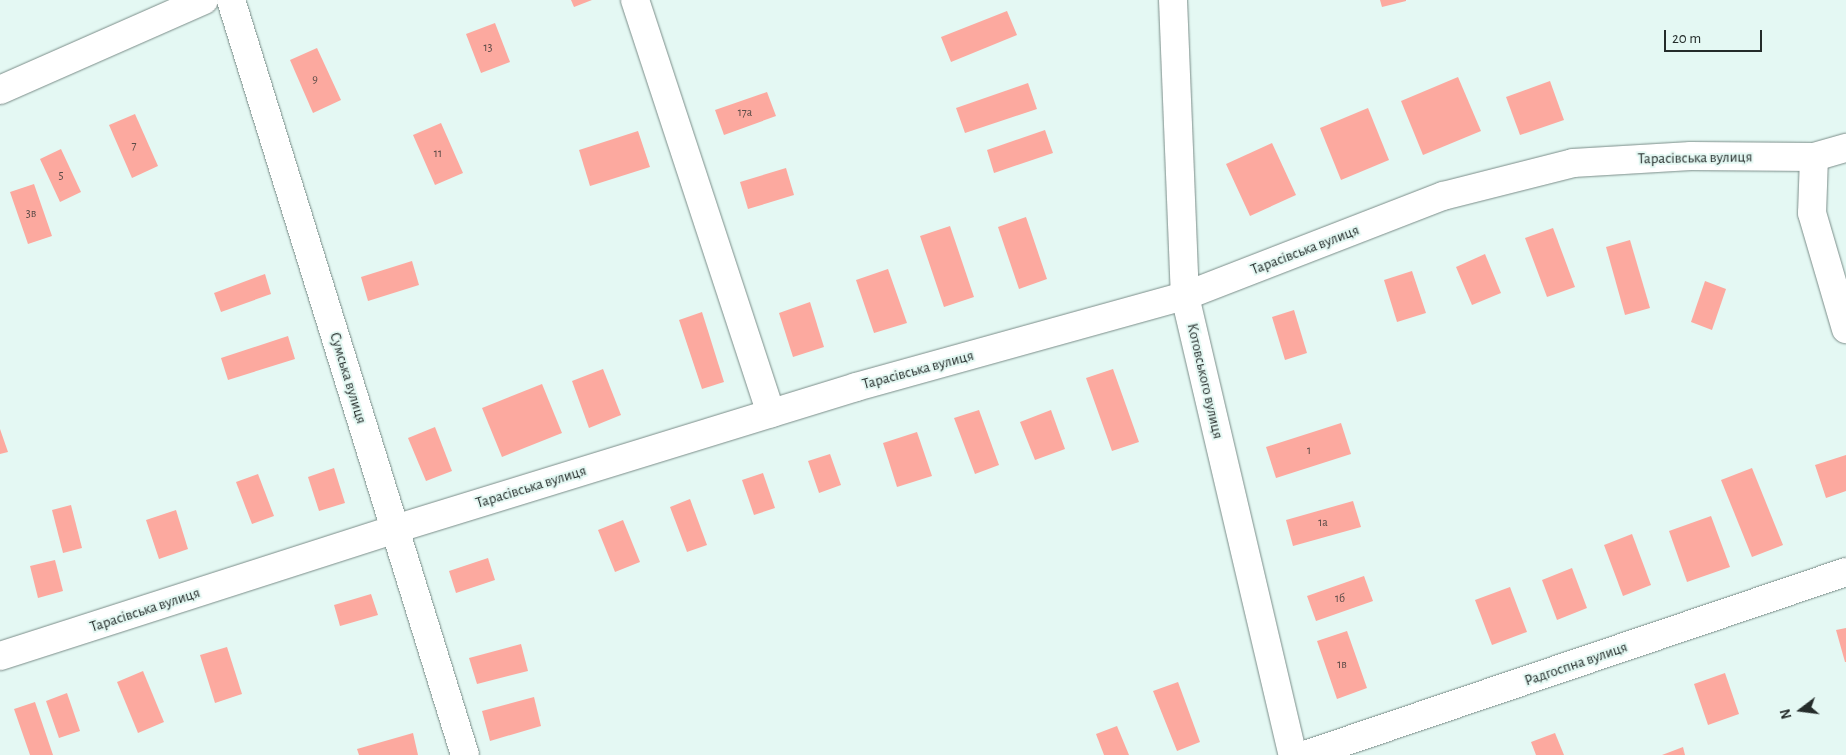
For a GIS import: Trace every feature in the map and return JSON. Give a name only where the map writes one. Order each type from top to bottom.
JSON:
[{"type":"street","points":[[0,90],[204,0]]},
{"type":"street","name":"Сумська вулиця","points":[[231,0],[465,755]]},
{"type":"street","points":[[635,0],[771,413]]},
{"type":"street","name":"Котовського вулиця","points":[[1173,0],[1185,296],[1293,755]]},
{"type":"street","name":"Тарасівська вулиця","points":[[0,656],[395,529],[771,413],[1185,296],[1443,196],[1573,162],[1691,156],[1814,157],[1846,148]]},
{"type":"street","points":[[1814,157],[1812,214],[1846,329]]},
{"type":"street","name":"Радгоспна вулиця","points":[[1305,755],[1846,572]]},
{"type":"building","points":[[571,0],[592,0],[574,7]]},
{"type":"building","points":[[1380,0],[1406,0],[1406,1],[1382,7]]},
{"type":"building","points":[[1007,11],[1017,35],[951,62],[941,37]]},
{"type":"building","points":[[495,23],[510,62],[481,73],[466,34]]},
{"type":"building","points":[[317,48],[341,100],[313,113],[290,60]]},
{"type":"building","points":[[1458,77],[1481,131],[1423,155],[1401,101]]},
{"type":"building","points":[[1550,81],[1564,120],[1520,135],[1506,97]]},
{"type":"building","points":[[1028,83],[1037,109],[965,133],[956,108]]},
{"type":"building","points":[[767,92],[776,116],[724,135],[715,110]]},
{"type":"building","points":[[1368,108],[1389,160],[1341,180],[1320,128]]},
{"type":"building","points":[[135,114],[158,166],[132,178],[109,125]]},
{"type":"building","points":[[441,123],[463,173],[435,185],[413,135]]},
{"type":"building","points":[[1045,130],[1053,153],[994,173],[987,150]]},
{"type":"building","points":[[638,131],[650,167],[590,186],[579,150]]},
{"type":"building","points":[[1272,143],[1296,195],[1250,216],[1226,164]]},
{"type":"building","points":[[61,149],[81,192],[60,202],[40,159]]},
{"type":"building","points":[[786,168],[794,195],[748,209],[740,182]]},
{"type":"building","points":[[34,184],[52,236],[28,244],[10,192]]},
{"type":"building","points":[[1026,217],[1047,279],[1019,289],[998,227]]},
{"type":"building","points":[[950,226],[974,297],[944,307],[920,236]]},
{"type":"building","points":[[1553,228],[1575,287],[1547,297],[1525,238]]},
{"type":"building","points":[[1630,240],[1650,308],[1625,315],[1606,247]]},
{"type":"building","points":[[1485,254],[1501,293],[1472,305],[1456,267]]},
{"type":"building","points":[[412,261],[419,285],[368,301],[361,277]]},
{"type":"building","points":[[888,269],[907,323],[874,333],[856,280]]},
{"type":"building","points":[[1412,271],[1426,313],[1397,322],[1384,280]]},
{"type":"building","points":[[265,274],[271,294],[221,312],[214,293]]},
{"type":"building","points":[[1705,281],[1726,289],[1712,330],[1691,322]]},
{"type":"building","points":[[810,302],[824,347],[793,357],[779,313]]},
{"type":"building","points":[[1294,310],[1307,353],[1285,360],[1272,317]]},
{"type":"building","points":[[702,312],[724,382],[702,389],[679,320]]},
{"type":"building","points":[[288,336],[295,359],[228,380],[221,358]]},
{"type":"building","points":[[603,369],[621,415],[589,428],[572,381]]},
{"type":"building","points":[[1113,369],[1139,442],[1112,451],[1086,378]]},
{"type":"building","points":[[542,384],[562,433],[502,457],[482,408]]},
{"type":"building","points":[[979,410],[999,465],[975,474],[954,418]]},
{"type":"building","points":[[1051,410],[1065,449],[1035,460],[1020,422]]},
{"type":"building","points":[[1341,423],[1351,454],[1276,478],[1266,447]]},
{"type":"building","points":[[435,427],[452,471],[426,481],[408,438]]},
{"type":"building","points":[[0,429],[8,452],[0,454]]},
{"type":"building","points":[[917,432],[932,476],[897,487],[883,443]]},
{"type":"building","points":[[830,454],[841,485],[819,493],[808,461]]},
{"type":"building","points":[[1846,455],[1846,491],[1826,498],[1815,465]]},
{"type":"building","points":[[334,468],[345,503],[319,511],[308,477]]},
{"type":"building","points":[[1752,468],[1783,545],[1752,557],[1721,480]]},
{"type":"building","points":[[763,473],[775,508],[754,515],[742,480]]},
{"type":"building","points":[[258,474],[274,516],[252,524],[236,482]]},
{"type":"building","points":[[690,499],[707,545],[687,552],[670,507]]},
{"type":"building","points":[[1353,501],[1361,527],[1293,546],[1286,520]]},
{"type":"building","points":[[71,505],[82,548],[63,553],[52,510]]},
{"type":"building","points":[[176,510],[188,549],[159,559],[146,520]]},
{"type":"building","points":[[1711,516],[1730,567],[1687,582],[1669,531]]},
{"type":"building","points":[[623,520],[640,562],[615,572],[598,530]]},
{"type":"building","points":[[1632,534],[1651,585],[1623,596],[1604,545]]},
{"type":"building","points":[[488,558],[495,580],[456,593],[449,571]]},
{"type":"building","points":[[55,560],[63,591],[38,598],[30,566]]},
{"type":"building","points":[[1572,568],[1587,608],[1557,620],[1542,580]]},
{"type":"building","points":[[1364,576],[1373,601],[1316,621],[1307,596]]},
{"type":"building","points":[[1510,587],[1527,632],[1492,645],[1475,600]]},
{"type":"building","points":[[371,594],[378,615],[340,626],[334,605]]},
{"type":"building","points":[[1846,628],[1846,662],[1845,662],[1836,630]]},
{"type":"building","points":[[1347,631],[1367,688],[1337,699],[1317,641]]},
{"type":"building","points":[[521,644],[528,671],[477,684],[469,658]]},
{"type":"building","points":[[227,647],[242,694],[215,703],[200,655]]},
{"type":"building","points":[[143,671],[164,722],[138,733],[117,682]]},
{"type":"building","points":[[1725,673],[1739,714],[1708,725],[1694,684]]},
{"type":"building","points":[[1178,682],[1200,742],[1177,751],[1153,691]]},
{"type":"building","points":[[67,693],[80,731],[59,738],[46,701]]},
{"type":"building","points":[[534,697],[541,726],[490,741],[482,711]]},
{"type":"building","points":[[35,702],[53,755],[30,755],[14,709]]},
{"type":"building","points":[[1117,726],[1129,755],[1104,755],[1096,734]]},
{"type":"building","points":[[413,733],[418,755],[359,755],[357,749]]},
{"type":"building","points":[[1555,733],[1564,755],[1536,755],[1531,742]]},
{"type":"building","points":[[1683,747],[1685,755],[1662,755]]}]
